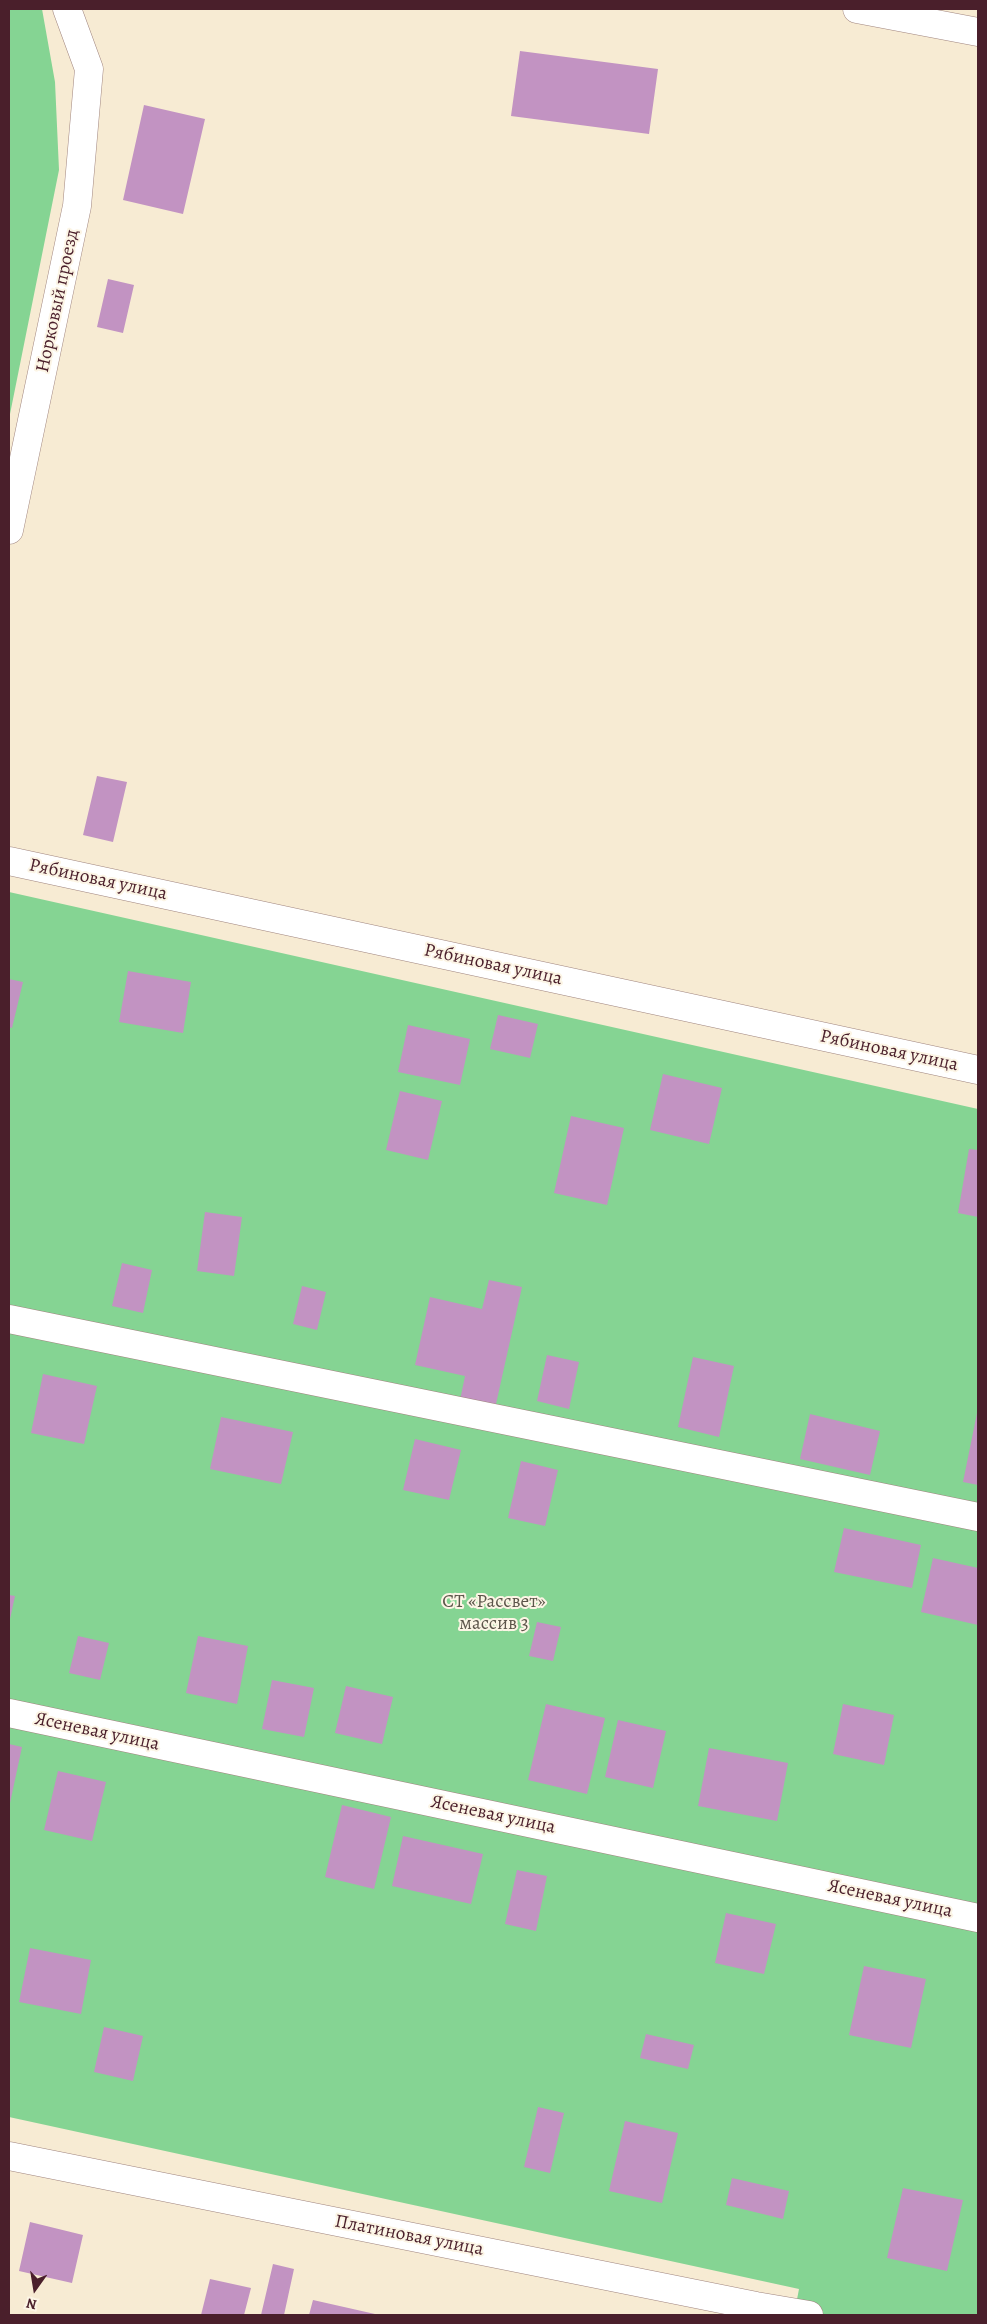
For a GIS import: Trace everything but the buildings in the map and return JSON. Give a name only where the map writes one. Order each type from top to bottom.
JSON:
[{"type":"street","name":"Норковый проезд","points":[[9,530],[77,206],[89,68],[67,9]]},
{"type":"street","points":[[857,9],[978,32]]},
{"type":"street","name":"Рябиновая улица","points":[[9,861],[978,1070]]},
{"type":"street","points":[[9,1319],[978,1516]]},
{"type":"street","name":"Ясеневая улица","points":[[9,1713],[978,1918]]},
{"type":"street","name":"Платиновая улица","points":[[9,2156],[756,2306],[809,2315]]},
{"type":"green space","points":[[9,9],[42,9],[55,82],[59,170],[9,419]]},
{"type":"green space","name":"СТ «Рассвет» массив 3","points":[[9,892],[978,1109],[978,2315],[794,2315],[799,2289],[9,2117]]}]
